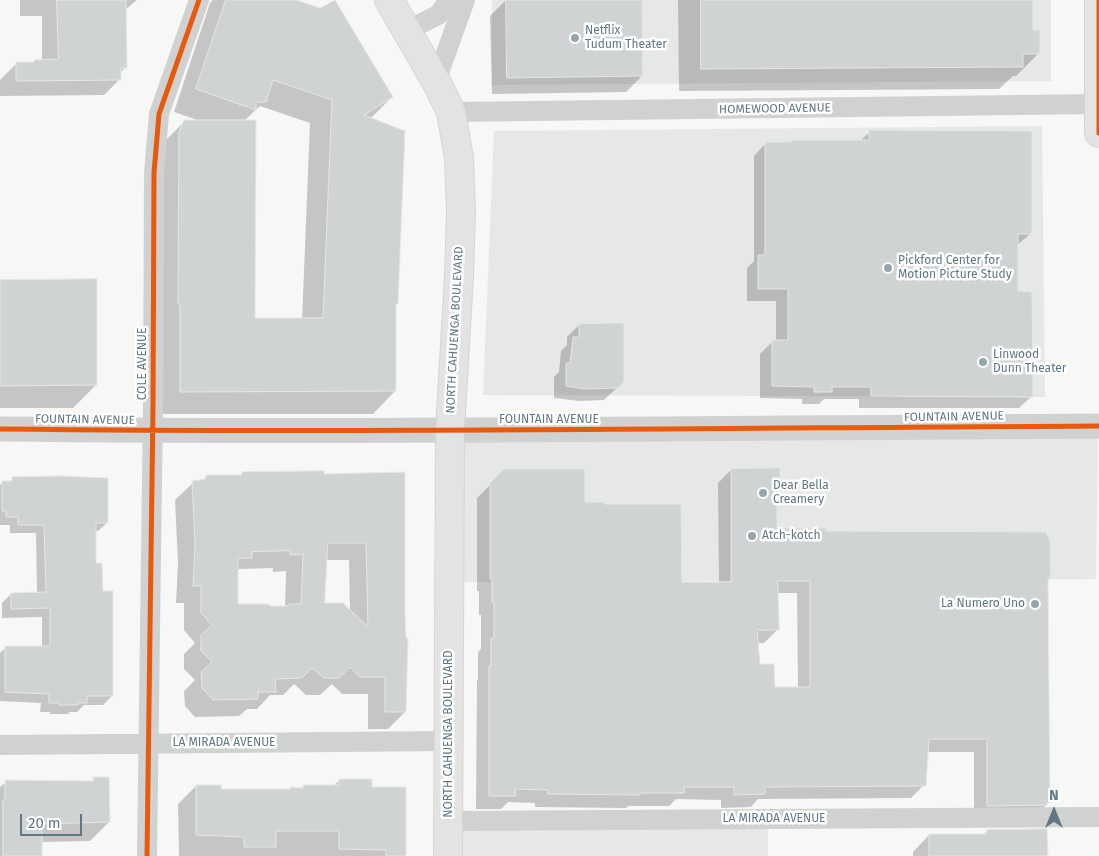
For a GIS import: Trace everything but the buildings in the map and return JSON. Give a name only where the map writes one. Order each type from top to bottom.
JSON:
[{"type":"main road","name":"NORTH CAHUENGA BOULEVARD","points":[[388,0],[436,81],[451,112],[459,158],[459,276],[450,430],[448,856]]},
{"type":"main road","points":[[1099,0],[1099,133]]},
{"type":"street","name":"COLE AVENUE","points":[[147,856],[153,431],[154,173],[159,114],[199,0]]},
{"type":"street","points":[[406,31],[438,15],[449,0]]},
{"type":"street","points":[[436,81],[465,0]]},
{"type":"street","name":"HOMEWOOD AVENUE","points":[[451,112],[1099,104]]},
{"type":"street","name":"FOUNTAIN AVENUE","points":[[0,429],[153,431],[1099,426]]},
{"type":"street","name":"LA MIRADA AVENUE","points":[[0,744],[449,742]]},
{"type":"street","name":"LA MIRADA AVENUE","points":[[449,821],[1099,817]]},
{"type":"shaded area","points":[[492,0],[1051,0],[1051,81],[492,85]]},
{"type":"shaded area","name":"Pickford Center for Motion Picture Study","points":[[1042,126],[1045,397],[483,395],[494,131]]},
{"type":"shaded area","points":[[1098,430],[1096,579],[453,582],[454,434]]},
{"type":"shaded area","points":[[768,822],[768,856],[453,856],[453,824]]},
{"type":"cycle path","points":[[147,856],[154,173],[159,114],[199,0]]},
{"type":"cycle path","points":[[1099,0],[1099,133]]},
{"type":"cycle path","points":[[0,429],[412,430],[1099,426]]},
{"type":"place","name":"Netflix Tudum Theater","points":[[575,38]]},
{"type":"place","name":"Pickford Center for Motion Picture Study","points":[[888,268]]},
{"type":"place","name":"Linwood Dunn Theater","points":[[983,362]]},
{"type":"place","name":"Dear Bella Creamery","points":[[763,493]]},
{"type":"place","name":"Atch-kotch","points":[[752,536]]},
{"type":"place","name":"La Numero Uno","points":[[1035,604]]}]
